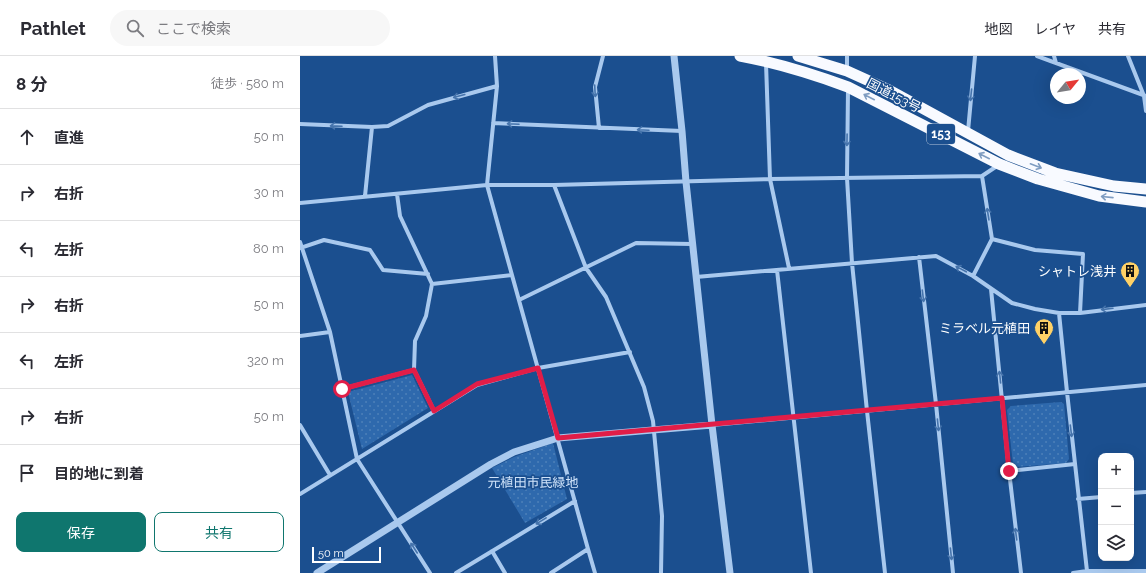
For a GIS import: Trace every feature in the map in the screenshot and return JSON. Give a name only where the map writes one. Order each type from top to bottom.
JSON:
[{"type":"highway","name":"国道153号","points":[[740,56],[766,61],[848,87],[1000,164],[1038,180],[1099,196],[1146,202]]},
{"type":"highway","name":"国道153号","points":[[798,56],[847,71],[889,90],[1008,155],[1055,173],[1114,186],[1146,189]]},
{"type":"street","points":[[495,56],[497,86],[487,185],[595,573]]},
{"type":"street","points":[[599,128],[594,87],[603,56]]},
{"type":"street","points":[[674,56],[692,244],[730,573]]},
{"type":"street","points":[[847,56],[847,71]]},
{"type":"street","points":[[968,133],[975,56]]},
{"type":"street","points":[[1037,56],[1145,96]]},
{"type":"street","points":[[1054,56],[1056,63]]},
{"type":"street","points":[[1128,56],[1145,96],[1146,111]]},
{"type":"street","points":[[766,61],[770,179],[789,268]]},
{"type":"street","points":[[300,124],[372,127],[388,126],[428,105],[497,86]]},
{"type":"street","points":[[848,87],[847,178],[852,263],[885,573]]},
{"type":"street","points":[[493,123],[682,131]]},
{"type":"street","points":[[365,196],[372,127]]},
{"type":"street","points":[[300,203],[487,185],[554,185],[770,179],[982,176],[1000,164]]},
{"type":"street","points":[[973,276],[992,239],[982,176]]},
{"type":"street","points":[[554,185],[586,268],[606,297],[644,387],[653,421],[662,516],[661,573]]},
{"type":"street","points":[[397,194],[400,216],[432,284],[426,316],[415,341],[414,370],[434,411]]},
{"type":"street","points":[[992,239],[1035,250],[1083,254],[1080,313]]},
{"type":"street","points":[[301,248],[324,240],[370,250],[383,270],[428,274]]},
{"type":"street","points":[[300,242],[330,332],[357,459],[430,573]]},
{"type":"street","points":[[519,300],[636,243],[692,244]]},
{"type":"street","points":[[696,276],[936,256],[973,276],[1012,303],[1035,309],[1059,313],[1080,313],[1146,305]]},
{"type":"street","points":[[919,257],[953,573]]},
{"type":"street","points":[[777,270],[811,573]]},
{"type":"street","points":[[432,284],[512,275]]},
{"type":"street","points":[[991,289],[1009,471],[1021,573]]},
{"type":"street","points":[[1059,313],[1087,571]]},
{"type":"street","points":[[300,336],[330,332]]},
{"type":"street","points":[[300,494],[477,384],[538,368],[630,352]]},
{"type":"street","points":[[342,389],[414,370]]},
{"type":"street","points":[[317,573],[491,464],[514,452],[558,438],[1146,385]]},
{"type":"street","points":[[300,425],[330,475]]},
{"type":"street","points":[[1009,471],[1075,464]]},
{"type":"street","points":[[1134,493],[1146,492]]},
{"type":"street","points":[[1078,499],[1098,496]]},
{"type":"street","points":[[456,573],[575,501]]},
{"type":"street","points":[[552,573],[588,549]]},
{"type":"street","points":[[492,551],[505,573]]},
{"type":"street","points":[[1073,573],[1087,571],[1146,571]]},
{"type":"green space","points":[[412,375],[428,408],[362,449],[348,392]]},
{"type":"green space","points":[[1061,402],[1064,404],[1069,459],[1066,463],[1016,467],[1013,464],[1007,410],[1011,406]]},
{"type":"green space","name":"元植田市民緑地","points":[[553,443],[567,499],[525,523],[492,468],[514,457]]},
{"type":"place","name":"シャトレ浅井","points":[[1130,288]]},
{"type":"place","name":"ミラベル元植田","points":[[1044,345]]},
{"type":"route","points":[[342,389],[414,370],[434,411],[477,384],[538,368],[558,438],[1002,398],[1009,471]]}]
